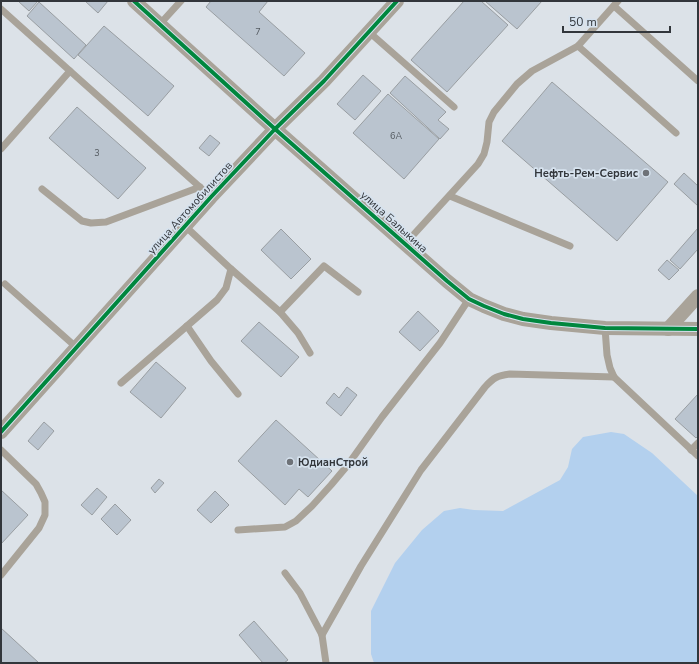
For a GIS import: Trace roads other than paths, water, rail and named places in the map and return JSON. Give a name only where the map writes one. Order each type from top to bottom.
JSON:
[{"type":"street","name":"улица Балыкина","points":[[134,1],[275,129],[469,299],[504,314],[523,319],[551,323],[605,328],[698,329]]},
{"type":"street","name":"улица Автомобилистов","points":[[1,432],[211,197],[275,129],[324,81],[398,1]]},
{"type":"street","points":[[668,329],[698,296]]},
{"type":"lane","points":[[160,24],[180,1]]},
{"type":"lane","points":[[405,244],[478,164],[484,154],[489,122],[494,112],[517,84],[532,71],[578,46],[616,3],[698,81]]},
{"type":"lane","points":[[1,9],[211,197]]},
{"type":"lane","points":[[369,32],[454,107]]},
{"type":"lane","points":[[578,46],[676,133]]},
{"type":"lane","points":[[1,149],[70,71]]},
{"type":"lane","points":[[42,188],[82,221],[91,223],[106,222],[200,187]]},
{"type":"lane","points":[[450,196],[570,246]]},
{"type":"lane","points":[[185,226],[280,312],[298,333],[310,353]]},
{"type":"lane","points":[[280,312],[324,266],[358,292]]},
{"type":"lane","points":[[121,383],[217,300],[226,288],[231,269]]},
{"type":"lane","points":[[4,284],[76,347]]},
{"type":"lane","points":[[238,530],[285,527],[296,521],[312,506],[347,466],[382,417],[440,343],[469,299]]},
{"type":"lane","points":[[187,326],[211,361],[238,394]]},
{"type":"lane","points":[[605,328],[607,355],[614,377],[698,456]]},
{"type":"lane","points":[[322,635],[361,566],[421,470],[492,379],[501,375],[510,374],[614,377]]},
{"type":"lane","points":[[691,450],[698,443]]},
{"type":"lane","points":[[1,450],[36,484],[45,502],[45,515],[40,528],[1,575]]},
{"type":"lane","points":[[285,573],[300,593],[322,635],[326,663]]},
{"type":"water","points":[[611,432],[624,434],[652,453],[698,496],[698,663],[374,663],[371,654],[371,611],[395,563],[422,530],[444,511],[460,508],[503,511],[560,480],[568,467],[572,449],[583,437]]},
{"type":"place","name":"Нефть-Рем-Сервис","points":[[646,173]]},
{"type":"place","name":"ЮдианСтрой","points":[[290,462]]}]
